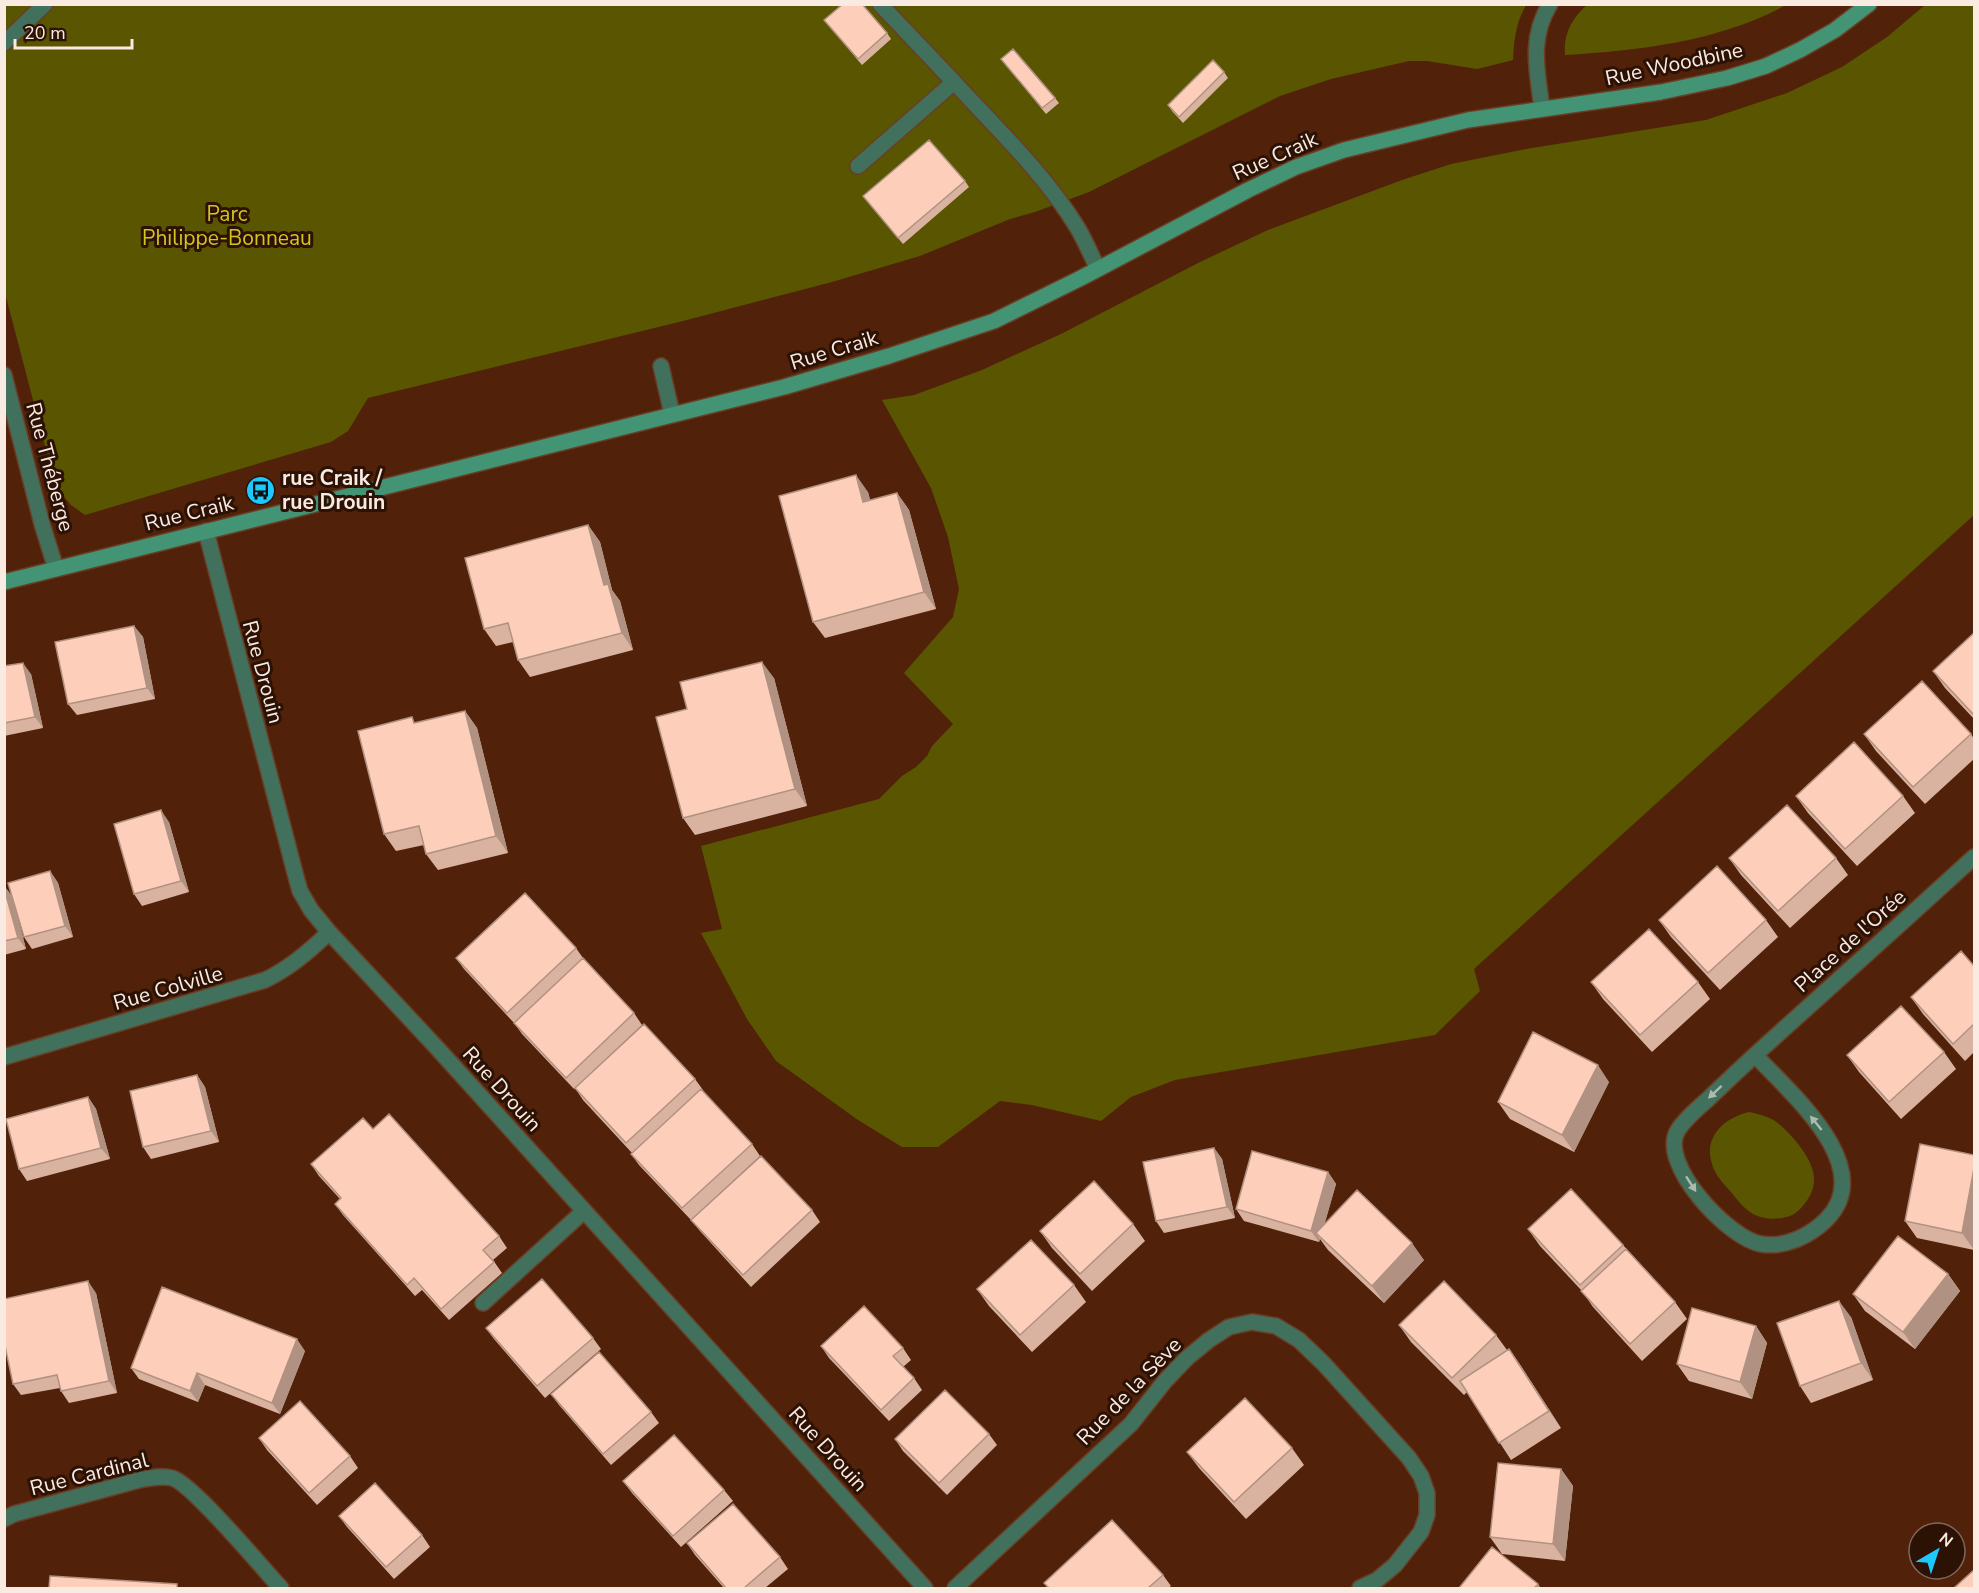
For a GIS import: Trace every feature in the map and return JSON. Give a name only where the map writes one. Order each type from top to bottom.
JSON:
[{"type":"street","points":[[4,43],[45,4]]},
{"type":"street","points":[[880,4],[1047,185],[1076,225],[1098,268]]},
{"type":"street","points":[[1542,108],[1537,74],[1536,38],[1541,19],[1551,4]]},
{"type":"street","name":"Rue Woodbine","points":[[1542,108],[1661,92],[1727,78],[1756,69],[1800,50],[1835,30],[1869,4]]},
{"type":"street","points":[[858,166],[954,82]]},
{"type":"street","name":"Rue Craik","points":[[4,582],[836,373],[994,321],[1296,167],[1344,150],[1443,125],[1542,108]]},
{"type":"street","points":[[661,366],[672,414]]},
{"type":"street","name":"Rue Théberge","points":[[4,375],[42,524],[56,569]]},
{"type":"street","name":"Rue Drouin","points":[[206,531],[300,891],[312,910],[329,932],[925,1588]]},
{"type":"street","name":"Place de l'Orée","points":[[1755,1055],[1818,1124],[1838,1157],[1843,1174],[1842,1192],[1828,1218],[1813,1231],[1779,1245],[1761,1244],[1746,1239],[1732,1230],[1700,1197],[1674,1153],[1677,1131],[1755,1055],[1974,857]]},
{"type":"street","name":"Rue Colville","points":[[4,1057],[265,980],[286,970],[329,932]]},
{"type":"street","points":[[483,1303],[584,1211]]},
{"type":"street","name":"Rue de la Sève","points":[[955,1588],[1131,1424],[1165,1381],[1187,1358],[1229,1327],[1252,1322],[1276,1326],[1299,1340],[1324,1364],[1409,1458],[1421,1476],[1427,1493],[1427,1515],[1421,1532],[1395,1565],[1377,1580],[1360,1588]]},
{"type":"street","name":"Rue Cardinal","points":[[4,1519],[14,1514],[140,1480],[157,1477],[173,1478],[194,1494],[281,1588]]},
{"type":"green space","points":[[1588,4],[1786,5],[1760,18],[1706,36],[1650,47],[1565,55],[1567,33],[1577,15]]},
{"type":"green space","name":"Parc Philippe-Bonneau","points":[[4,5],[1526,5],[1516,31],[1513,60],[1477,69],[1427,61],[1409,61],[1331,79],[1280,96],[1089,192],[1010,219],[920,256],[683,321],[368,398],[348,431],[331,442],[85,515],[71,505],[56,488],[5,293]]},
{"type":"green space","points":[[1925,5],[1974,5],[1974,515],[1474,969],[1480,991],[1435,1035],[1175,1080],[1131,1097],[1101,1121],[1032,1105],[1000,1101],[938,1147],[902,1147],[858,1120],[776,1061],[747,1019],[701,933],[722,929],[701,846],[879,799],[927,756],[932,746],[953,724],[904,673],[953,617],[959,589],[948,537],[931,488],[882,400],[914,395],[982,370],[1063,333],[1200,262],[1268,230],[1402,180],[1451,164],[1526,149],[1706,120],[1787,93],[1842,67],[1887,37]]},
{"type":"green space","points":[[1749,1112],[1769,1118],[1781,1126],[1801,1148],[1811,1165],[1814,1185],[1808,1200],[1790,1216],[1771,1219],[1753,1214],[1738,1200],[1713,1168],[1710,1145],[1713,1137],[1731,1119]]},
{"type":"building","points":[[843,4],[862,4],[887,33],[858,59],[824,20]]},
{"type":"building","points":[[1013,49],[1055,98],[1042,108],[1001,59]]},
{"type":"building","points":[[1213,60],[1224,72],[1179,117],[1168,105]]},
{"type":"building","points":[[929,140],[965,181],[898,238],[863,196]]},
{"type":"building","points":[[856,475],[863,502],[897,493],[924,592],[813,622],[779,496]]},
{"type":"building","points":[[588,525],[604,585],[608,584],[622,633],[518,660],[508,623],[484,629],[465,558]]},
{"type":"building","points":[[134,626],[147,688],[68,704],[55,642]]},
{"type":"building","points":[[1974,633],[1974,715],[1933,671]]},
{"type":"building","points":[[762,662],[795,789],[683,818],[656,717],[687,709],[680,682]]},
{"type":"building","points":[[23,663],[35,717],[4,723],[4,666]]},
{"type":"building","points":[[1922,681],[1971,734],[1913,787],[1864,734]]},
{"type":"building","points":[[465,711],[496,836],[426,854],[419,826],[384,834],[358,731],[412,717],[414,723]]},
{"type":"building","points":[[1854,742],[1903,796],[1845,849],[1796,796]]},
{"type":"building","points":[[1787,805],[1836,858],[1778,911],[1729,858]]},
{"type":"building","points":[[161,810],[181,881],[134,894],[114,824]]},
{"type":"building","points":[[1717,866],[1766,920],[1708,973],[1659,920]]},
{"type":"building","points":[[50,871],[65,926],[24,937],[8,883]]},
{"type":"building","points":[[4,888],[18,938],[4,941]]},
{"type":"building","points":[[525,893],[576,948],[507,1013],[456,958]]},
{"type":"building","points":[[1649,929],[1698,982],[1640,1035],[1591,982]]},
{"type":"building","points":[[1961,951],[1974,966],[1974,1024],[1953,1044],[1911,997]]},
{"type":"building","points":[[583,958],[634,1013],[566,1078],[514,1023]]},
{"type":"building","points":[[1901,1006],[1944,1052],[1889,1102],[1847,1055]]},
{"type":"building","points":[[644,1024],[695,1079],[626,1143],[575,1088]]},
{"type":"building","points":[[1533,1032],[1598,1065],[1562,1135],[1498,1102]]},
{"type":"building","points":[[197,1075],[211,1131],[143,1147],[130,1091]]},
{"type":"building","points":[[701,1089],[752,1144],[682,1208],[631,1154]]},
{"type":"building","points":[[88,1097],[101,1148],[19,1169],[6,1119]]},
{"type":"building","points":[[389,1114],[499,1236],[483,1250],[494,1262],[441,1309],[414,1278],[407,1285],[335,1204],[341,1198],[311,1164],[363,1118],[373,1129]]},
{"type":"building","points":[[1920,1144],[1974,1155],[1974,1168],[1962,1233],[1905,1221]]},
{"type":"building","points":[[1214,1148],[1227,1207],[1156,1221],[1143,1162]]},
{"type":"building","points":[[1252,1151],[1328,1172],[1311,1231],[1236,1209]]},
{"type":"building","points":[[761,1156],[812,1210],[743,1275],[691,1220]]},
{"type":"building","points":[[1094,1181],[1133,1224],[1080,1274],[1040,1231]]},
{"type":"building","points":[[1571,1189],[1623,1245],[1580,1285],[1528,1229]]},
{"type":"building","points":[[1357,1190],[1412,1243],[1372,1286],[1316,1233]]},
{"type":"building","points":[[1898,1236],[1948,1274],[1903,1332],[1853,1294]]},
{"type":"building","points":[[1031,1240],[1074,1285],[1020,1335],[977,1289]]},
{"type":"building","points":[[1626,1249],[1675,1302],[1630,1344],[1581,1291]]},
{"type":"building","points":[[542,1279],[593,1338],[537,1386],[486,1328]]},
{"type":"building","points":[[88,1281],[109,1381],[61,1391],[57,1375],[13,1384],[4,1341],[4,1299]]},
{"type":"building","points":[[1444,1281],[1496,1335],[1452,1378],[1399,1325]]},
{"type":"building","points":[[162,1287],[297,1339],[272,1403],[197,1373],[190,1391],[131,1368]]},
{"type":"building","points":[[1839,1301],[1861,1363],[1800,1386],[1777,1323]]},
{"type":"building","points":[[864,1306],[903,1348],[893,1356],[914,1378],[881,1410],[821,1346]]},
{"type":"building","points":[[1692,1308],[1756,1326],[1740,1382],[1677,1364]]},
{"type":"building","points":[[1509,1349],[1549,1411],[1499,1443],[1460,1381]]},
{"type":"building","points":[[599,1352],[651,1412],[603,1454],[551,1394]]},
{"type":"building","points":[[945,1390],[989,1434],[939,1483],[895,1439]]},
{"type":"building","points":[[1245,1398],[1292,1448],[1234,1502],[1187,1452]]},
{"type":"building","points":[[300,1401],[350,1456],[309,1493],[259,1438]]},
{"type":"building","points":[[674,1435],[724,1490],[673,1536],[623,1481]]},
{"type":"building","points":[[1498,1463],[1561,1469],[1553,1544],[1490,1537]]},
{"type":"building","points":[[375,1483],[422,1535],[386,1567],[339,1516]]},
{"type":"building","points":[[733,1504],[780,1557],[744,1588],[726,1588],[687,1543]]},
{"type":"building","points":[[1112,1520],[1163,1575],[1148,1588],[1049,1588],[1044,1583]]},
{"type":"building","points":[[1492,1547],[1538,1584],[1534,1588],[1459,1588]]},
{"type":"building","points":[[1974,1570],[1974,1588],[1954,1588],[1962,1581],[1967,1581],[1967,1576]]},
{"type":"building","points":[[50,1576],[177,1584],[177,1588],[49,1588]]},
{"type":"place","name":"rue Craik / rue Drouin","points":[[261,490]]}]
